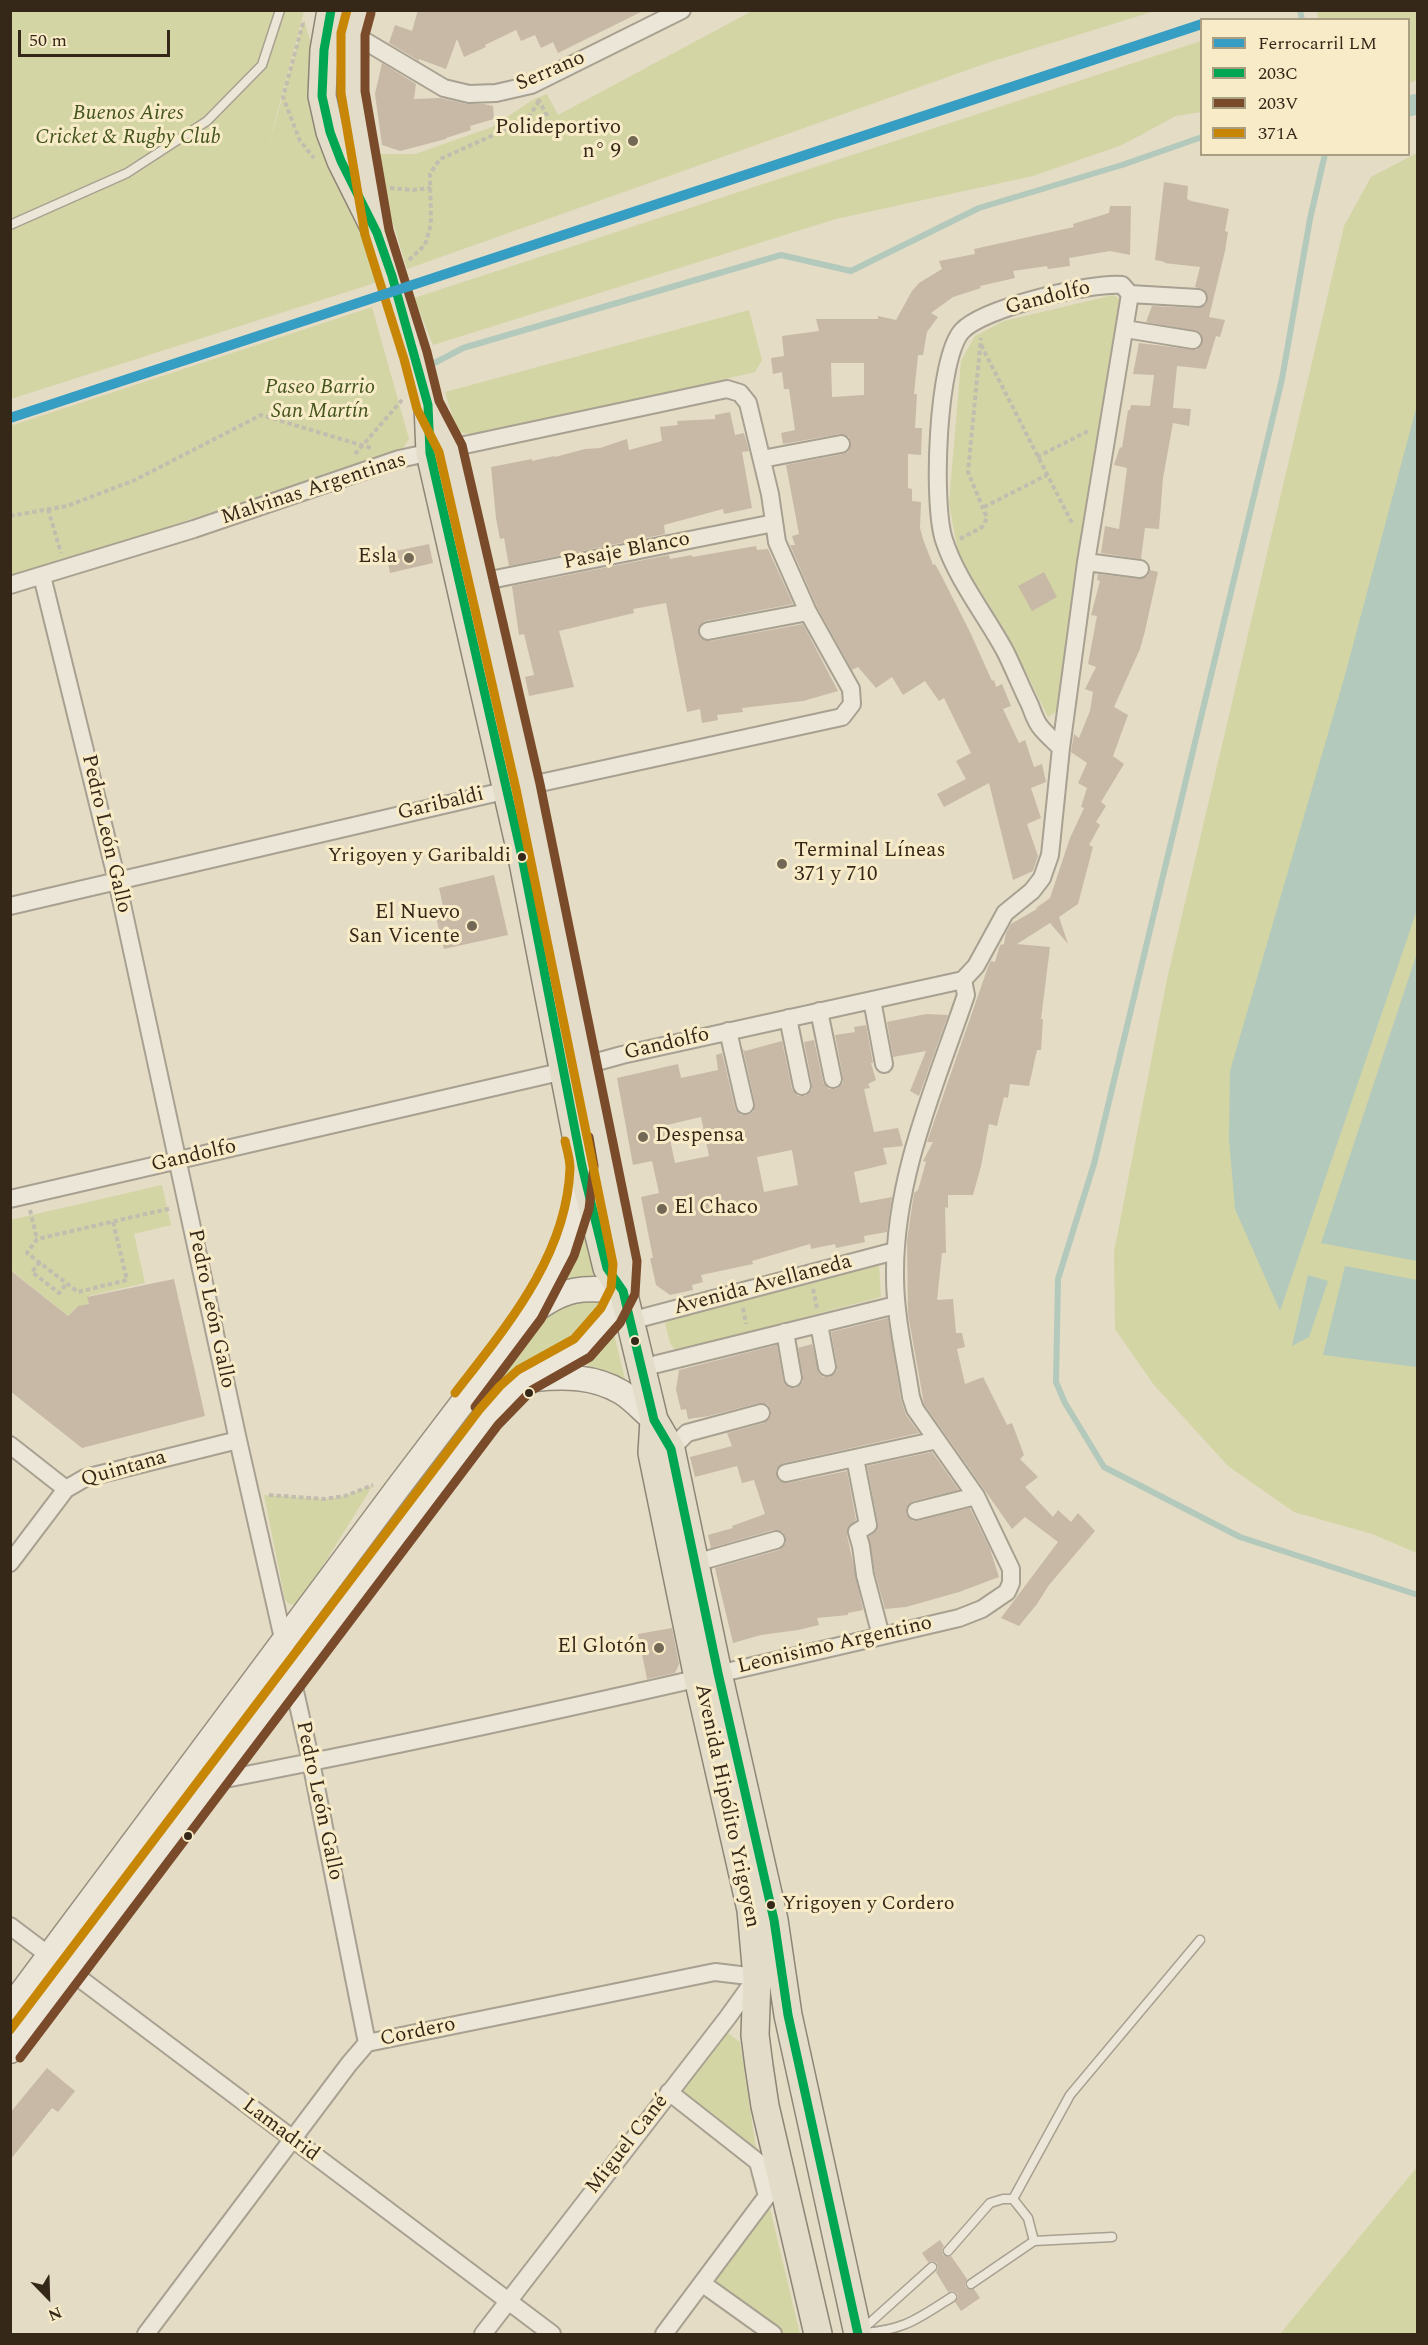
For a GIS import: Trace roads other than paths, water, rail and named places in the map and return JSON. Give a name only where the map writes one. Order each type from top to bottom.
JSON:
[{"type":"main road","name":"Avenida Hipólito Yrigoyen","points":[[331,10],[324,50],[322,96],[330,132],[341,161],[377,233],[392,276],[416,356],[440,450],[480,582],[574,1069],[625,1263],[623,1291],[641,1368],[654,1420],[671,1449],[695,1563],[708,1676],[751,1910],[757,1977],[755,2035],[764,2096],[818,2334]]},
{"type":"main road","name":"Avenida Hipólito Yrigoyen","points":[[356,22],[352,64],[353,92],[377,233]]},
{"type":"main road","name":"Avenida Hipólito Yrigoyen","points":[[440,450],[518,788]]},
{"type":"main road","name":"Avenida Hipólito Yrigoyen","points":[[574,1069],[582,1166],[607,1268],[623,1291]]},
{"type":"main road","points":[[10,2008],[531,1313],[563,1251],[577,1208],[582,1166]]},
{"type":"main road","points":[[10,2051],[489,1417],[525,1380],[582,1348],[611,1315],[623,1291],[581,1290],[563,1293],[531,1313]]},
{"type":"main road","points":[[525,1380],[564,1377],[596,1381],[622,1393],[654,1420]]},
{"type":"main road","name":"Avenida Hipólito Yrigoyen","points":[[654,1420],[652,1453],[708,1676],[774,1920],[788,2015],[856,2334]]},
{"type":"street","name":"Serrano","points":[[356,22],[444,88],[469,94],[496,93],[531,86],[674,12]]},
{"type":"street","name":"Gandolfo","points":[[1061,748],[1040,728],[1004,651],[952,562],[946,546],[938,513],[938,440],[949,359],[954,343],[971,323],[982,317],[1062,292],[1109,284],[1122,285],[1130,294],[1198,298]]},
{"type":"street","points":[[963,980],[976,966],[1005,913],[1032,891],[1042,878],[1050,855],[1061,748],[1087,557],[1130,294]]},
{"type":"street","points":[[1125,328],[1193,340]]},
{"type":"street","name":"Malvinas Argentinas","points":[[10,585],[194,529],[399,459],[727,389],[740,393],[748,403],[762,459]]},
{"type":"street","points":[[708,631],[808,612],[777,542],[762,459],[841,444]]},
{"type":"street","name":"Pasaje Blanco","points":[[480,582],[774,523]]},
{"type":"street","points":[[1087,557],[1140,569]]},
{"type":"street","name":"Pedro León Gallo","points":[[42,576],[117,881],[237,1440],[311,1762],[368,2043]]},
{"type":"street","name":"Garibaldi","points":[[10,906],[518,788],[842,717],[852,704],[851,689],[808,612]]},
{"type":"street","name":"Gandolfo","points":[[18,1197],[574,1069],[622,1055],[963,980]]},
{"type":"street","name":"Leonisimo Argentino","points":[[215,1781],[708,1676],[881,1636],[982,1610],[1007,1593],[1011,1583],[1011,1569],[976,1496],[915,1408],[911,1397],[896,1305],[895,1251],[905,1181],[915,1143],[966,995],[963,980]]},
{"type":"street","points":[[872,1000],[884,1064]]},
{"type":"street","points":[[819,1011],[833,1079]]},
{"type":"street","points":[[788,1018],[802,1086]]},
{"type":"street","points":[[728,1031],[745,1105]]},
{"type":"street","name":"Avenida Avellaneda","points":[[630,1321],[895,1251]]},
{"type":"street","points":[[641,1368],[896,1305]]},
{"type":"street","points":[[819,1324],[827,1366]]},
{"type":"street","points":[[784,1332],[794,1378]]},
{"type":"street","points":[[671,1449],[687,1433],[761,1413]]},
{"type":"street","name":"Quintana","points":[[10,1563],[66,1489],[85,1478],[237,1440]]},
{"type":"street","points":[[786,1473],[933,1441]]},
{"type":"street","points":[[10,1445],[66,1489]]},
{"type":"street","points":[[855,1458],[867,1525],[856,1532],[881,1636]]},
{"type":"street","points":[[916,1511],[976,1496]]},
{"type":"street","points":[[695,1563],[776,1540]]},
{"type":"street","points":[[192,1765],[215,1781]]},
{"type":"street","name":"Lamadrid","points":[[10,1926],[552,2334]]},
{"type":"street","points":[[757,1977],[783,1970]]},
{"type":"street","name":"Cordero","points":[[146,2334],[349,2064],[368,2043],[715,1972],[757,1977]]},
{"type":"street","name":"Miguel Cané","points":[[483,2334],[757,1977]]},
{"type":"street","points":[[664,2334],[767,2196],[758,2162],[669,2092]]},
{"type":"street","points":[[703,2284],[773,2334]]},
{"type":"lane","points":[[10,225],[128,173],[207,121],[262,64],[280,10]]},
{"type":"lane","points":[[1013,2199],[1070,2096],[1200,1940]]},
{"type":"lane","points":[[1013,2199],[1028,2218],[1034,2241]]},
{"type":"lane","points":[[948,2251],[990,2203],[1013,2199]]},
{"type":"lane","points":[[971,2284],[1034,2241],[1112,2237]]},
{"type":"lane","points":[[856,2334],[932,2267]]},
{"type":"lane","points":[[856,2334],[887,2331],[908,2325],[952,2297]]},
{"type":"waterway","points":[[1300,10],[1302,18]]},
{"type":"waterway","points":[[1410,106],[1418,104]]},
{"type":"waterway","points":[[425,368],[463,348],[781,255],[851,271],[979,208],[1122,165],[1200,138]]},
{"type":"waterway","points":[[1325,156],[1310,219],[1282,379],[1094,1164],[1058,1279],[1056,1382],[1065,1403],[1104,1467],[1240,1537],[1418,1595]]},
{"type":"rail line","name":"LM","points":[[10,418],[1200,25]]},
{"type":"place","name":"Polideportivo n° 9","points":[[633,141]]},
{"type":"place","name":"Esla","points":[[409,558]]},
{"type":"place","name":"Yrigoyen y Garibaldi","points":[[522,857]]},
{"type":"place","name":"Terminal Líneas 371 y 710","points":[[782,864]]},
{"type":"place","name":"El Nuevo San Vicente","points":[[472,926]]},
{"type":"place","name":"Despensa","points":[[643,1137]]},
{"type":"place","name":"El Chaco","points":[[662,1209]]},
{"type":"place","name":"El Glotón","points":[[659,1648]]},
{"type":"place","name":"Yrigoyen y Cordero","points":[[771,1905]]},
{"type":"park label","name":"Buenos Aires Cricket & Rugby Club","points":[[128,127]]},
{"type":"park label","name":"Paseo Barrio San Martín","points":[[320,401]]}]
